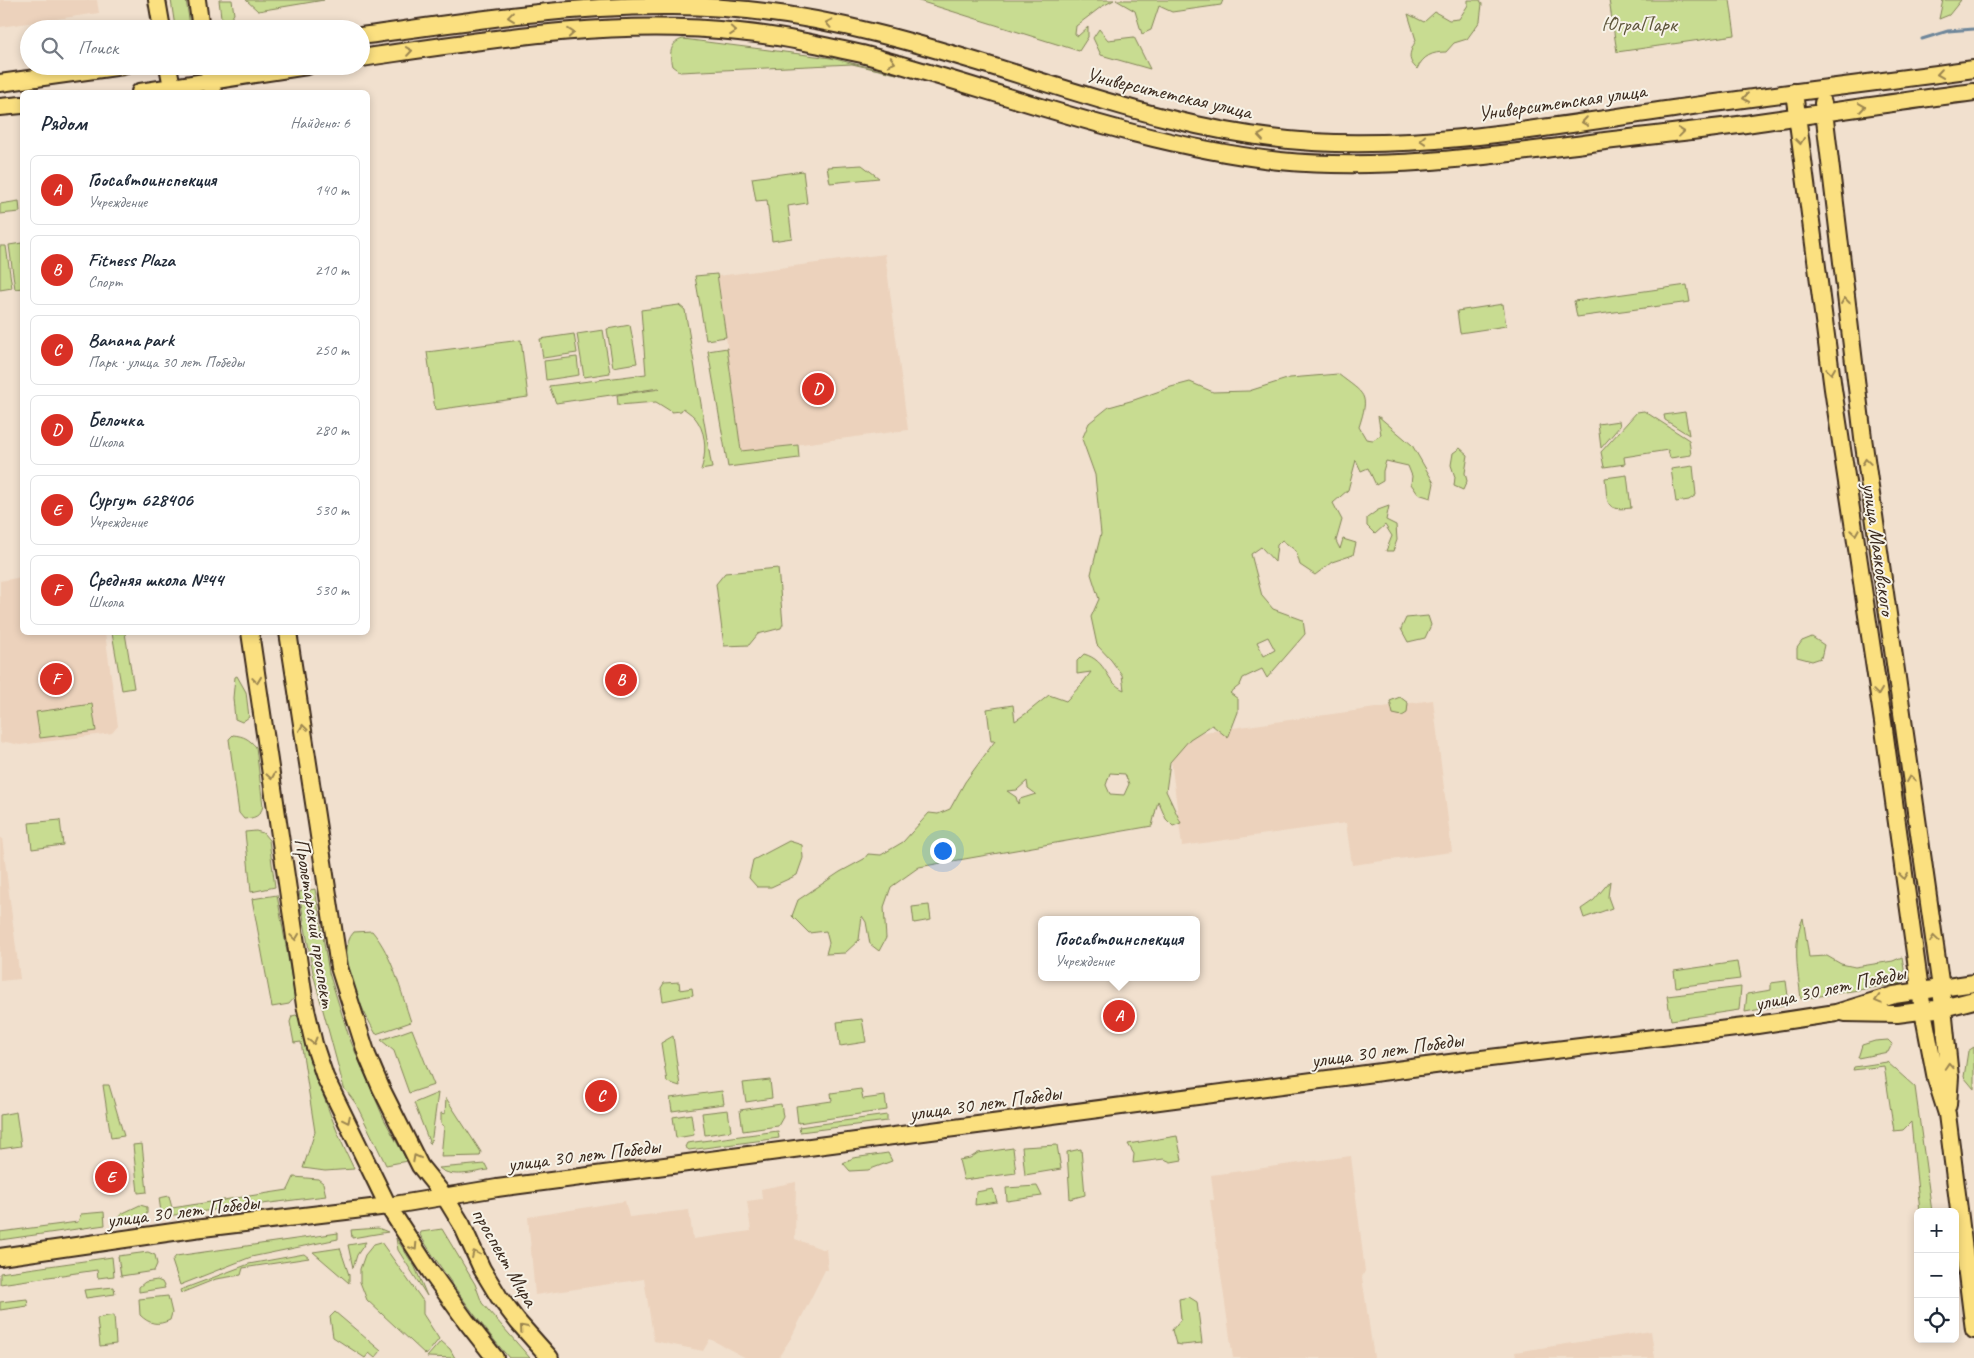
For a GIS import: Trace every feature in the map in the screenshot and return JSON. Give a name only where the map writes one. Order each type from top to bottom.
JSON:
[{"type":"main road","points":[[157,0],[160,20]]},
{"type":"main road","points":[[197,0],[200,20]]},
{"type":"main road","name":"Университетская улица","points":[[370,35],[516,16],[616,8],[664,6],[745,10],[820,21],[877,33],[1088,96],[1229,132],[1313,142],[1456,138],[1974,69]]},
{"type":"main road","name":"Университетская улица","points":[[370,57],[518,37],[618,29],[668,28],[738,32],[812,42],[862,54],[1163,141],[1249,157],[1312,163],[1369,165],[1510,153],[1974,92]]},
{"type":"main road","points":[[0,83],[58,75]]},
{"type":"main road","points":[[170,75],[172,90],[211,80],[245,75]]},
{"type":"main road","name":"улица Маяковского","points":[[1820,90],[1860,419],[1941,988],[1950,1077],[1947,1114]]},
{"type":"main road","name":"улица Маяковского","points":[[1794,92],[1920,991],[1936,1079],[1947,1114],[1974,1330]]},
{"type":"main road","points":[[0,107],[20,105]]},
{"type":"main road","name":"Пролетарский проспект","points":[[250,635],[305,1005],[314,1044],[325,1077],[388,1206]]},
{"type":"main road","name":"Пролетарский проспект","points":[[288,635],[331,922],[339,967],[348,1000],[367,1056],[388,1104],[420,1166],[446,1197]]},
{"type":"main road","name":"улица 30 лет Победы","points":[[0,1257],[194,1229],[287,1220],[388,1206],[497,1188],[1466,1061],[1744,1027],[1836,1013],[1894,996],[1974,983]]},
{"type":"main road","points":[[1836,1013],[1897,1014],[1943,1008],[1974,1000]]},
{"type":"main road","name":"проспект Мира","points":[[446,1197],[462,1225],[482,1269],[499,1297],[550,1358]]},
{"type":"main road","points":[[388,1206],[430,1270],[495,1358]]},
{"type":"shaded area","points":[[0,0],[97,0],[99,13],[50,20],[20,20],[20,24],[0,27]]},
{"type":"shaded area","points":[[885,254],[908,430],[741,452],[718,276]]},
{"type":"shaded area","points":[[20,577],[20,635],[105,635],[118,726],[112,733],[20,745],[6,742],[0,743],[0,581]]},
{"type":"shaded area","points":[[1433,700],[1452,852],[1352,865],[1346,823],[1182,846],[1168,737]]},
{"type":"shaded area","points":[[0,838],[2,838],[20,979],[0,981]]},
{"type":"shaded area","points":[[1351,1156],[1365,1271],[1362,1277],[1374,1358],[1233,1358],[1210,1200],[1214,1200],[1211,1175]]},
{"type":"shaded area","points":[[796,1182],[795,1239],[826,1249],[828,1270],[825,1270],[791,1338],[778,1358],[746,1358],[710,1339],[703,1351],[654,1341],[644,1279],[535,1295],[528,1217],[625,1201],[629,1217],[689,1210],[693,1239],[751,1231],[747,1201],[762,1199],[761,1189]]},
{"type":"shaded area","points":[[1651,1331],[1655,1358],[1516,1358],[1515,1352]]},
{"type":"green space","points":[[171,0],[186,0],[189,20],[174,20]]},
{"type":"green space","points":[[219,0],[232,0],[234,14],[231,18],[224,20],[221,17]]},
{"type":"green space","points":[[246,0],[324,0],[258,11]]},
{"type":"green space","points":[[916,0],[1114,0],[1101,7],[1076,26],[1075,34],[1078,36],[1088,27],[1088,37],[1079,51]]},
{"type":"green space","points":[[1116,0],[1223,0],[1221,5],[1172,12],[1159,6],[1151,30],[1142,34],[1135,11]]},
{"type":"green space","points":[[1468,0],[1480,0],[1482,4],[1480,21],[1467,39],[1454,43],[1446,52],[1428,56],[1417,69],[1410,59],[1416,40],[1408,14],[1424,22],[1435,12],[1449,20],[1459,19],[1468,5]]},
{"type":"green space","name":"ЮграПарк","points":[[1609,0],[1730,0],[1735,35],[1617,52]]},
{"type":"green space","points":[[1943,0],[1961,0],[1949,15],[1939,19]]},
{"type":"green space","points":[[1099,29],[1108,40],[1134,37],[1150,69],[1101,55],[1093,38]]},
{"type":"green space","points":[[683,39],[831,58],[901,75],[852,64],[680,72],[672,66],[671,53],[675,43]]},
{"type":"green space","points":[[862,165],[879,178],[830,183],[827,167]]},
{"type":"green space","points":[[803,171],[807,203],[788,206],[792,238],[772,241],[767,200],[756,201],[752,178]]},
{"type":"green space","points":[[19,201],[20,212],[0,214],[0,204]]},
{"type":"green space","points":[[20,243],[20,288],[15,289],[9,245]]},
{"type":"green space","points":[[0,246],[6,246],[12,288],[0,290]]},
{"type":"green space","points":[[717,274],[726,337],[706,340],[695,276]]},
{"type":"green space","points":[[1687,285],[1690,302],[1577,317],[1574,301]]},
{"type":"green space","points":[[1503,304],[1506,326],[1460,333],[1457,311]]},
{"type":"green space","points":[[679,305],[685,310],[712,468],[701,470],[705,452],[703,434],[697,420],[683,408],[681,411],[672,412],[656,402],[618,405],[617,395],[659,388],[556,403],[549,386],[646,374],[641,310]]},
{"type":"green space","points":[[630,325],[637,363],[613,367],[607,329]]},
{"type":"green space","points":[[603,330],[610,373],[584,377],[577,334]]},
{"type":"green space","points":[[574,334],[577,353],[543,358],[540,339]]},
{"type":"green space","points":[[521,340],[528,397],[435,410],[427,352]]},
{"type":"green space","points":[[727,348],[741,451],[798,445],[799,458],[728,467],[708,351]]},
{"type":"green space","points":[[577,357],[579,375],[546,380],[544,361]]},
{"type":"green space","points":[[1338,374],[1354,386],[1363,396],[1364,407],[1359,427],[1366,439],[1373,440],[1381,435],[1378,416],[1412,445],[1434,483],[1431,498],[1418,494],[1411,484],[1412,476],[1408,466],[1386,461],[1383,481],[1376,485],[1368,468],[1361,471],[1356,460],[1348,490],[1333,503],[1342,520],[1336,541],[1340,549],[1343,539],[1356,543],[1353,555],[1332,562],[1315,575],[1300,565],[1296,551],[1282,540],[1277,545],[1275,562],[1261,547],[1251,554],[1262,596],[1273,609],[1303,620],[1305,634],[1267,678],[1262,669],[1243,678],[1240,685],[1230,693],[1238,699],[1238,712],[1228,738],[1212,725],[1190,739],[1170,762],[1166,791],[1181,823],[1173,826],[1166,819],[1158,801],[1152,826],[919,867],[891,887],[884,907],[886,938],[879,951],[870,944],[866,922],[862,916],[859,940],[845,953],[826,954],[829,943],[826,931],[809,933],[792,916],[798,900],[840,872],[864,859],[868,854],[881,855],[903,842],[929,813],[938,814],[950,809],[965,782],[995,741],[991,741],[987,709],[1013,705],[1015,721],[1049,695],[1066,701],[1091,672],[1077,674],[1077,661],[1084,654],[1098,661],[1113,682],[1124,690],[1122,675],[1097,645],[1091,617],[1099,599],[1091,574],[1101,534],[1095,475],[1082,439],[1089,423],[1109,407],[1190,382],[1213,392],[1249,391],[1290,378]],"holes":[[[1268,637],[1275,650],[1264,656],[1257,642]],[[1110,773],[1125,774],[1129,784],[1124,795],[1110,794],[1106,785]],[[1027,781],[1028,788],[1036,794],[1020,799],[1018,804],[1016,797],[1007,791],[1017,790]]]},
{"type":"green space","points":[[1644,411],[1689,440],[1691,455],[1670,458],[1668,450],[1624,457],[1625,464],[1604,467],[1601,452],[1637,412]]},
{"type":"green space","points":[[1685,412],[1689,435],[1665,420],[1664,415]]},
{"type":"green space","points":[[1619,421],[1620,426],[1601,448],[1598,424]]},
{"type":"green space","points":[[1460,448],[1468,455],[1465,473],[1467,481],[1463,490],[1454,486],[1455,477],[1451,465],[1453,453]]},
{"type":"green space","points":[[1693,466],[1696,495],[1689,500],[1676,502],[1671,469]]},
{"type":"green space","points":[[1627,475],[1631,508],[1622,509],[1611,506],[1607,499],[1605,478]]},
{"type":"green space","points":[[1389,506],[1386,520],[1396,525],[1397,540],[1393,551],[1386,551],[1392,536],[1385,525],[1375,534],[1367,526],[1367,518],[1378,510]]},
{"type":"green space","points":[[778,568],[783,624],[781,628],[758,634],[749,645],[724,646],[716,584],[725,573]]},
{"type":"green space","points":[[1428,616],[1431,625],[1425,638],[1408,642],[1401,629],[1406,618]]},
{"type":"green space","points":[[112,635],[125,635],[134,688],[122,690]]},
{"type":"green space","points":[[1812,637],[1824,645],[1821,658],[1812,661],[1797,657],[1797,648],[1802,641]]},
{"type":"green space","points":[[237,676],[246,692],[249,717],[242,722],[235,719],[233,698],[235,677]]},
{"type":"green space","points":[[1400,697],[1408,703],[1407,713],[1402,716],[1393,714],[1390,701]]},
{"type":"green space","points":[[92,704],[96,731],[40,738],[36,712]]},
{"type":"green space","points":[[233,735],[246,738],[256,747],[263,806],[258,815],[251,818],[244,819],[239,813],[229,739]]},
{"type":"green space","points":[[60,820],[63,845],[32,849],[29,823]]},
{"type":"green space","points":[[256,831],[263,833],[269,840],[275,887],[251,892],[245,832]]},
{"type":"green space","points":[[789,841],[802,845],[803,858],[797,875],[771,887],[757,887],[749,878],[753,860]]},
{"type":"green space","points":[[1610,881],[1608,897],[1612,908],[1584,918],[1581,909],[1594,900]]},
{"type":"green space","points":[[315,889],[329,973],[349,1037],[384,1119],[407,1161],[386,1165],[356,1104],[344,1088],[313,973],[299,892]]},
{"type":"green space","points":[[277,895],[295,997],[289,1004],[272,1007],[252,899]]},
{"type":"green space","points":[[929,905],[931,920],[914,923],[912,907]]},
{"type":"green space","points":[[1803,918],[1809,957],[1827,956],[1841,964],[1855,967],[1893,961],[1902,957],[1904,969],[1903,983],[1801,999],[1797,968],[1797,948]]},
{"type":"green space","points":[[372,931],[391,963],[411,1022],[376,1034],[352,983],[347,954],[348,942],[354,932]]},
{"type":"green space","points":[[1737,962],[1740,979],[1676,987],[1674,971]]},
{"type":"green space","points":[[1786,981],[1789,1004],[1745,1012],[1747,994],[1771,990],[1771,983]]},
{"type":"green space","points":[[679,982],[680,990],[692,988],[693,995],[663,1001],[661,988],[664,983]]},
{"type":"green space","points":[[1741,987],[1739,1010],[1671,1020],[1667,996]]},
{"type":"green space","points":[[296,1015],[299,1018],[330,1114],[354,1169],[325,1171],[303,1168],[315,1132],[301,1042],[294,1043],[290,1022],[292,1016]]},
{"type":"green space","points":[[862,1019],[866,1042],[840,1046],[837,1022]]},
{"type":"green space","points":[[412,1029],[434,1085],[409,1093],[394,1051],[381,1040]]},
{"type":"green space","points":[[673,1036],[680,1086],[667,1082],[661,1043]]},
{"type":"green space","points":[[1888,1040],[1892,1044],[1888,1052],[1858,1058],[1862,1045]]},
{"type":"green space","points":[[1974,1047],[1974,1089],[1964,1077],[1968,1051]]},
{"type":"green space","points":[[1887,1062],[1915,1087],[1931,1208],[1920,1208],[1911,1122],[1903,1130],[1894,1131],[1884,1066],[1853,1070],[1854,1067]]},
{"type":"green space","points":[[770,1080],[772,1098],[746,1102],[743,1083]]},
{"type":"green space","points":[[103,1085],[109,1085],[124,1136],[111,1138]]},
{"type":"green space","points":[[861,1089],[863,1099],[885,1096],[887,1110],[798,1123],[796,1106],[832,1101],[831,1093]]},
{"type":"green space","points":[[722,1091],[724,1104],[672,1111],[670,1098]]},
{"type":"green space","points":[[438,1093],[432,1137],[430,1144],[414,1103]]},
{"type":"green space","points":[[446,1098],[481,1152],[480,1156],[441,1157],[444,1126],[441,1124],[441,1113],[445,1114]]},
{"type":"green space","points":[[781,1104],[783,1117],[778,1126],[743,1131],[740,1110]]},
{"type":"green space","points":[[728,1110],[731,1131],[705,1135],[702,1113]]},
{"type":"green space","points":[[16,1112],[21,1146],[0,1149],[0,1115]]},
{"type":"green space","points":[[691,1114],[694,1135],[676,1138],[673,1117]]},
{"type":"green space","points":[[887,1115],[887,1121],[800,1132],[799,1127]]},
{"type":"green space","points":[[778,1131],[779,1138],[689,1150],[685,1147],[687,1143]]},
{"type":"green space","points":[[1177,1136],[1182,1160],[1171,1162],[1164,1159],[1133,1163],[1134,1154],[1128,1144]]},
{"type":"green space","points":[[142,1144],[147,1192],[138,1193],[133,1145]]},
{"type":"green space","points":[[1057,1145],[1061,1169],[1025,1175],[1022,1147]]},
{"type":"green space","points":[[1013,1148],[1016,1173],[964,1180],[959,1160],[970,1158],[978,1153]]},
{"type":"green space","points":[[1081,1149],[1085,1195],[1070,1199],[1067,1152]]},
{"type":"green space","points":[[888,1153],[892,1161],[868,1170],[850,1171],[843,1163],[853,1158]]},
{"type":"green space","points":[[485,1164],[488,1170],[463,1174],[450,1173],[439,1168]]},
{"type":"green space","points":[[294,1177],[318,1179],[323,1183],[326,1196],[166,1216],[161,1212],[159,1198],[169,1196],[172,1208],[288,1190]]},
{"type":"green space","points":[[1037,1186],[1042,1196],[1007,1201],[1006,1188]]},
{"type":"green space","points":[[993,1189],[997,1202],[975,1205],[976,1192]]},
{"type":"green space","points":[[140,1205],[147,1207],[144,1220],[115,1223],[121,1214]]},
{"type":"green space","points":[[104,1212],[105,1225],[0,1240],[0,1232],[78,1222],[81,1214]]},
{"type":"green space","points":[[378,1228],[388,1232],[352,1238],[351,1230]]},
{"type":"green space","points":[[442,1229],[475,1284],[482,1303],[530,1358],[509,1358],[462,1298],[420,1235],[421,1232]]},
{"type":"green space","points":[[338,1233],[338,1239],[251,1257],[180,1285],[172,1261],[176,1256]]},
{"type":"green space","points":[[396,1238],[415,1267],[427,1296],[398,1250]]},
{"type":"green space","points":[[366,1242],[357,1255],[353,1268],[348,1245]]},
{"type":"green space","points":[[381,1242],[423,1301],[423,1314],[439,1339],[426,1355],[367,1300],[360,1282],[360,1269],[365,1255],[374,1244]]},
{"type":"green space","points":[[340,1248],[349,1275],[349,1283],[313,1252]]},
{"type":"green space","points":[[148,1252],[155,1255],[157,1264],[154,1271],[121,1276],[118,1256]]},
{"type":"green space","points":[[304,1254],[309,1258],[243,1268],[241,1275],[216,1279],[181,1293],[180,1290],[249,1264]]},
{"type":"green space","points":[[112,1257],[114,1276],[98,1278],[97,1270],[0,1284],[0,1273]]},
{"type":"green space","points":[[157,1280],[162,1282],[165,1288],[139,1292],[139,1287],[145,1282]]},
{"type":"green space","points":[[114,1287],[115,1294],[86,1298],[84,1290]]},
{"type":"green space","points":[[168,1296],[172,1313],[170,1320],[154,1323],[140,1315],[139,1299]]},
{"type":"green space","points":[[1189,1297],[1197,1302],[1202,1343],[1176,1344],[1172,1330],[1181,1319],[1179,1299]]},
{"type":"green space","points":[[27,1299],[28,1306],[0,1310],[0,1302]]},
{"type":"green space","points":[[335,1312],[381,1351],[375,1358],[369,1353],[365,1358],[333,1337],[330,1317]]},
{"type":"green space","points":[[114,1315],[116,1344],[100,1346],[97,1318]]},
{"type":"green space","points":[[441,1341],[450,1349],[455,1358],[427,1357]]},
{"type":"waterway","points":[[1922,39],[1948,31],[1974,29]]},
{"type":"place","name":"Белочка","points":[[818,389]]},
{"type":"place","name":"Средняя школа №44","points":[[56,679]]},
{"type":"place","name":"Fitness Plaza","points":[[621,680]]},
{"type":"place","name":"Гоосавтоинспекция","points":[[1119,1016]]},
{"type":"place","name":"Banana park","points":[[601,1096]]},
{"type":"place","name":"Сургут 628406","points":[[111,1177]]}]
